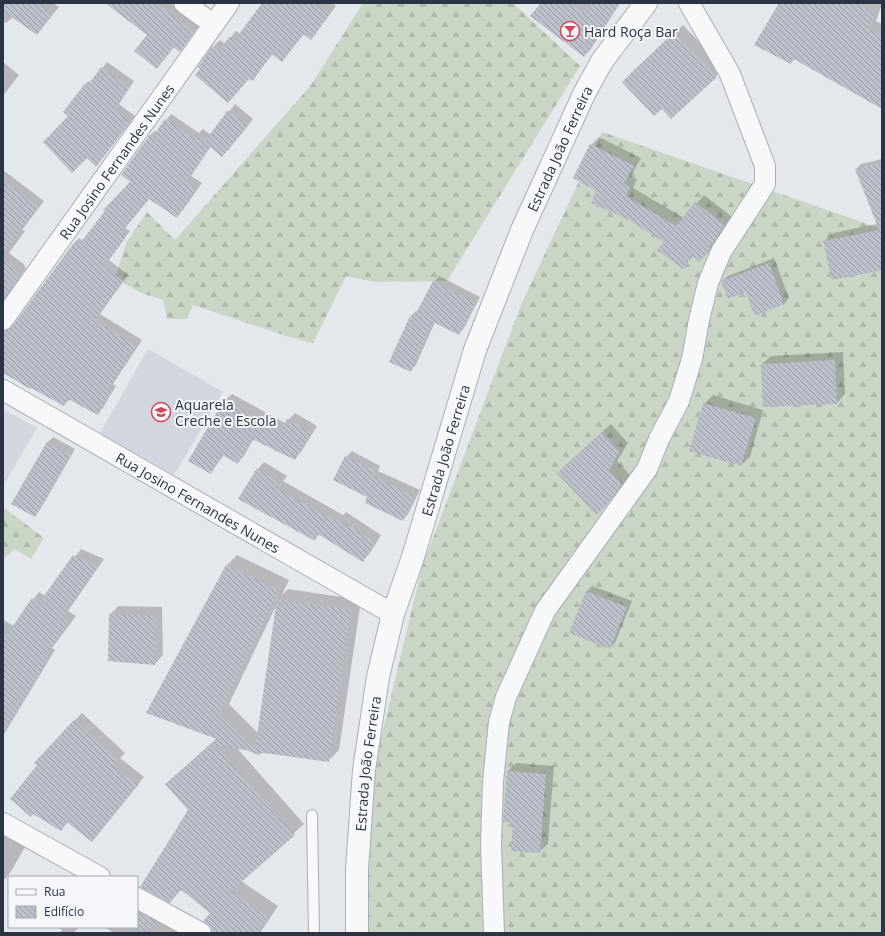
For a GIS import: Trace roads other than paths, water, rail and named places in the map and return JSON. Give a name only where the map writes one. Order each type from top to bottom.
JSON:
[{"type":"street","points":[[184,3],[213,24]]},
{"type":"street","name":"Rua Josino Fernandes Nunes","points":[[3,320],[229,3]]},
{"type":"street","name":"Estrada João Ferreira","points":[[357,933],[357,869],[364,770],[378,677],[394,614],[413,557],[475,350],[522,230],[584,94],[602,61],[646,3]]},
{"type":"street","points":[[494,933],[491,844],[493,782],[500,722],[506,697],[545,611],[647,469],[659,439],[678,401],[692,359],[708,283],[721,252],[765,184],[765,166],[730,74],[689,3]]},
{"type":"street","name":"Rua Josino Fernandes Nunes","points":[[3,390],[394,614]]},
{"type":"street","points":[[3,823],[98,876]]},
{"type":"street","points":[[138,899],[201,933]]},
{"type":"lane","points":[[312,815],[314,933]]},
{"type":"place","name":"Hard Roça Bar","points":[[570,31]]},
{"type":"place","name":"Aquarela Creche e Escola","points":[[161,412]]}]
